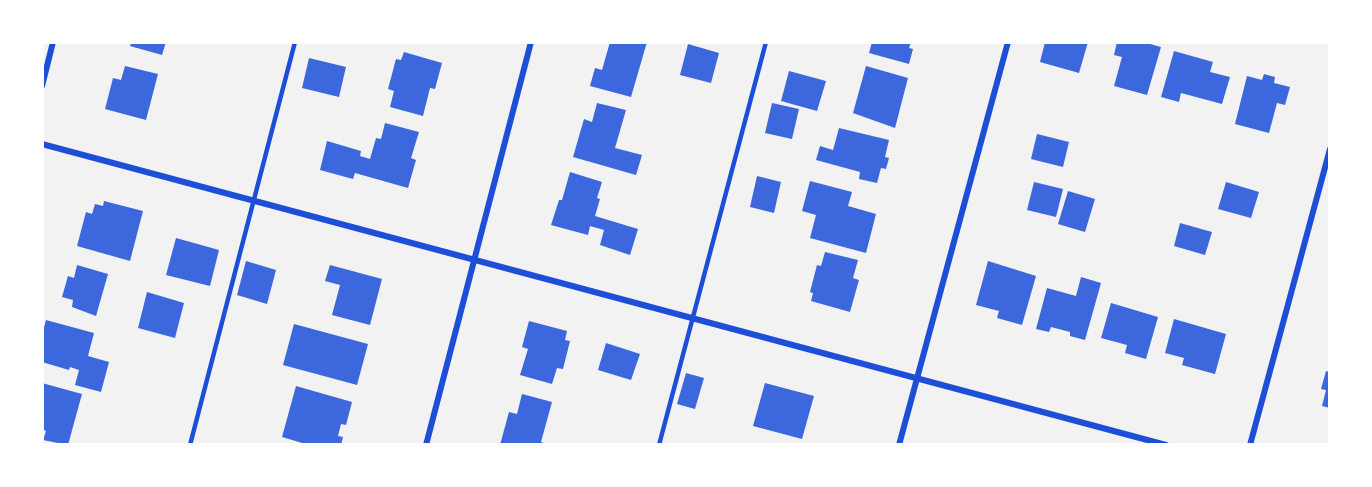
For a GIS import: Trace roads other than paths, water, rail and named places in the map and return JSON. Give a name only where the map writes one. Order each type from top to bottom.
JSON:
[{"type":"street","points":[[42,86],[53,42]]},
{"type":"street","points":[[426,445],[531,42]]},
{"type":"street","points":[[899,445],[1008,42]]},
{"type":"street","points":[[42,144],[1166,445]]},
{"type":"street","points":[[1250,445],[1330,149]]},
{"type":"lane","points":[[190,445],[295,42]]},
{"type":"lane","points":[[659,445],[766,42]]}]
